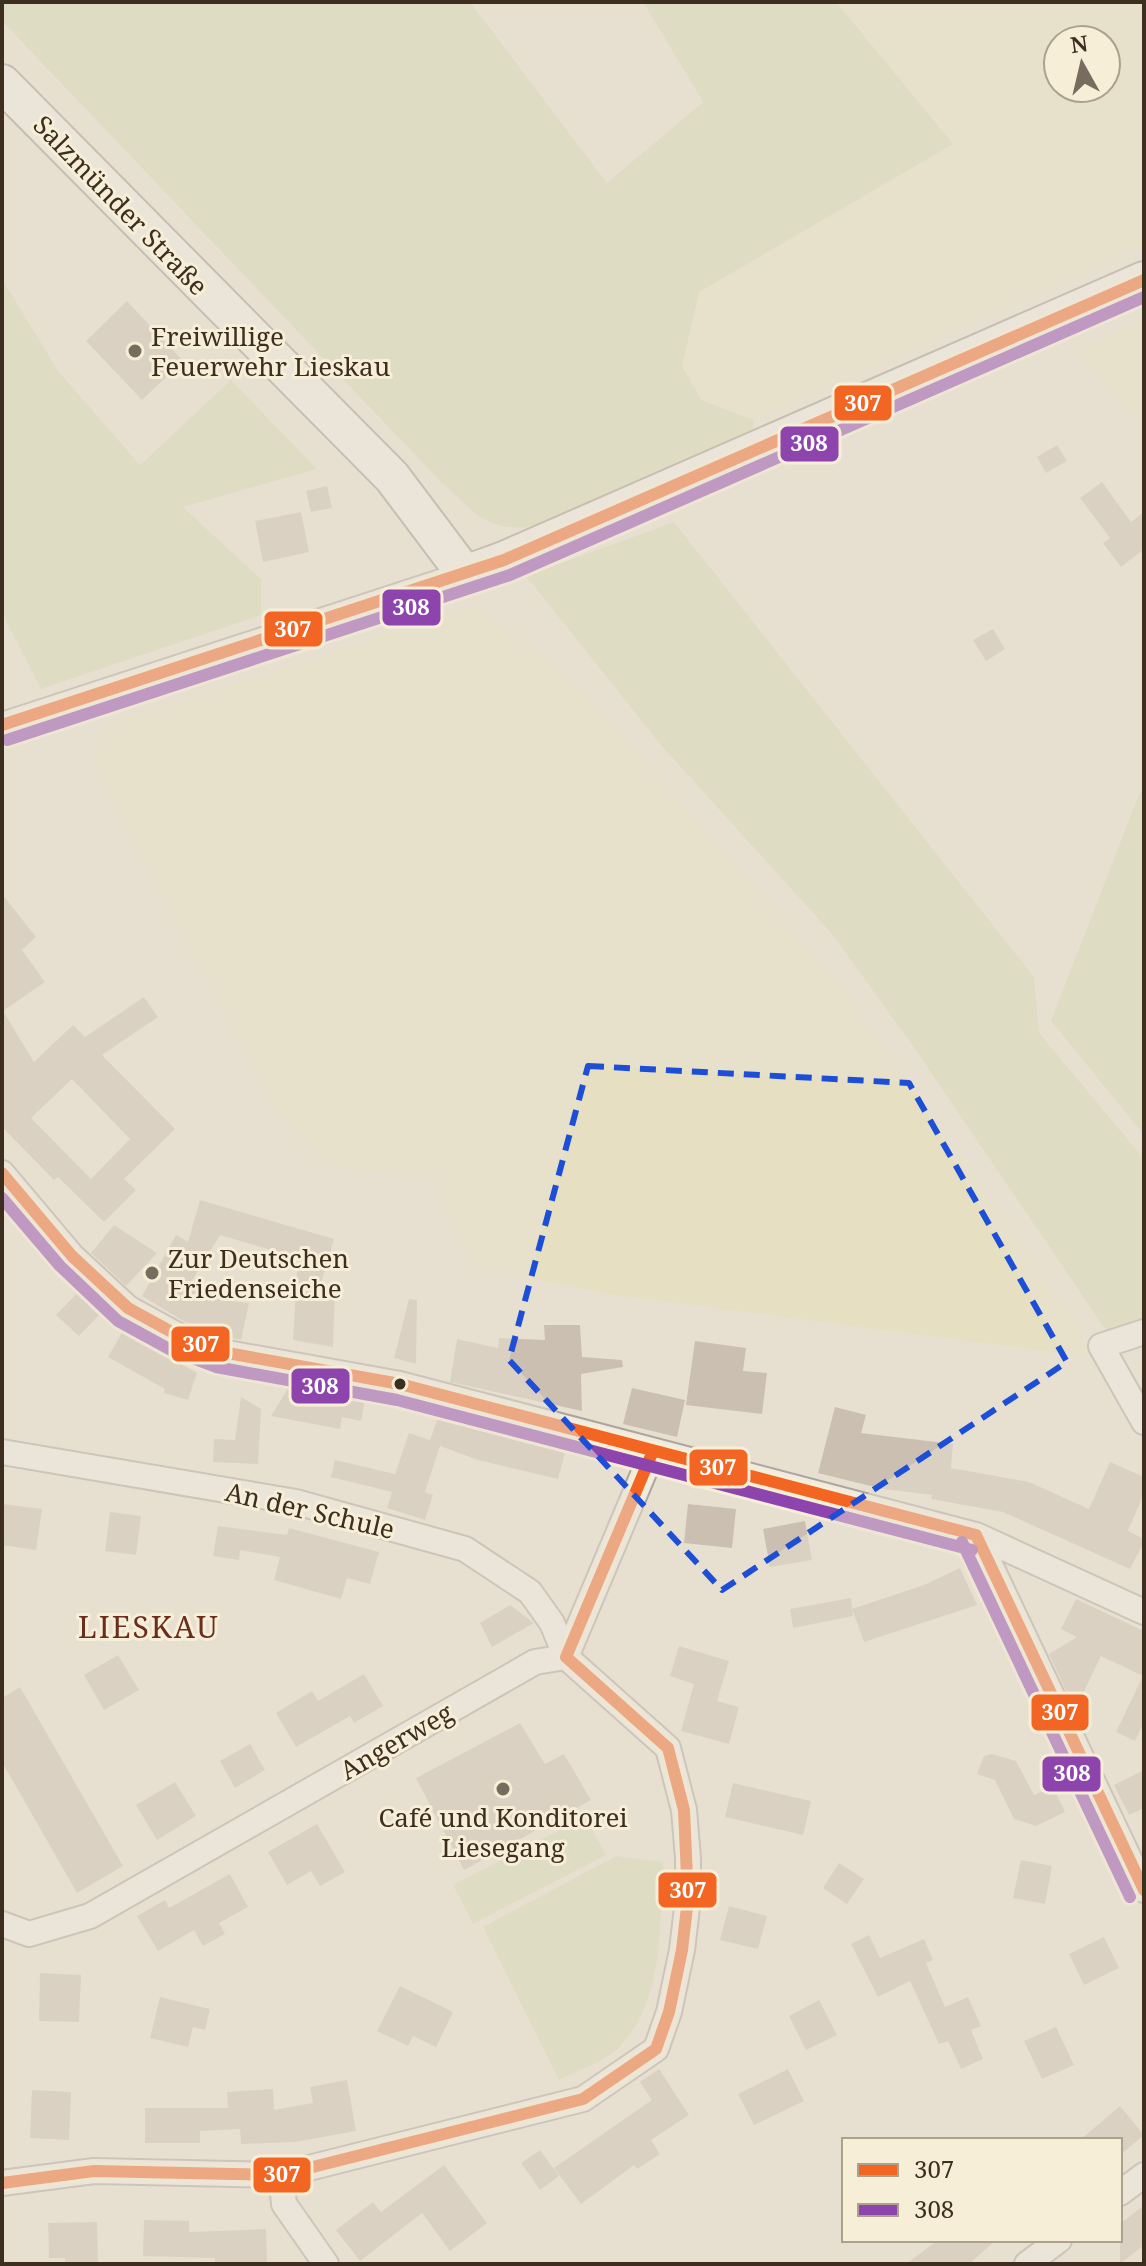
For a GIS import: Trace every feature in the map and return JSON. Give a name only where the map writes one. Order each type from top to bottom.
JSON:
[{"type":"street","name":"Salzmünder Straße","points":[[2,83],[392,477],[465,574]]},
{"type":"street","points":[[2,725],[519,554],[1144,280]]},
{"type":"street","points":[[2,1173],[10,1199],[128,1308],[179,1336],[222,1352],[400,1384],[976,1535],[1144,1612]]},
{"type":"street","points":[[1144,1332],[1101,1346],[1144,1422]]},
{"type":"street","points":[[2,2183],[94,2171],[281,2175],[583,2099],[656,2049],[669,2012],[682,1950],[688,1899],[684,1810],[668,1748],[566,1657],[653,1451]]},
{"type":"street","name":"An der Schule","points":[[2,1452],[296,1502],[465,1549],[530,1592],[552,1623],[566,1657]]},
{"type":"street","points":[[976,1535],[1144,1890]]},
{"type":"street","name":"Angerweg","points":[[2,1924],[29,1934],[90,1916],[535,1662],[566,1657]]},
{"type":"street","points":[[281,2175],[284,2204],[326,2264]]},
{"type":"street","points":[[1122,2192],[1144,2175]]},
{"type":"street","points":[[1027,2264],[1056,2242]]},
{"type":"highlighted area","points":[[588,1066],[909,1083],[1067,1362],[722,1590],[509,1360]]},
{"type":"shaded area","points":[[836,2],[1144,2],[1144,245],[754,420],[701,400],[682,366],[699,292],[952,144]]},
{"type":"shaded area","points":[[1144,320],[1144,431],[1078,351]]},
{"type":"shaded area","points":[[474,605],[577,685],[837,981],[1089,1340],[1093,1357],[621,1296],[474,1268],[451,1225],[436,1177],[325,1166],[275,1110],[95,769],[96,744],[109,724]]},
{"type":"green space","points":[[2,2],[470,2],[607,183],[703,102],[643,2],[836,2],[953,144],[699,292],[682,366],[701,400],[754,420],[752,436],[539,526],[506,527],[484,519],[441,482],[2,21]]},
{"type":"green space","points":[[2,279],[59,372],[140,465],[231,380],[317,469],[183,507],[261,579],[261,615],[41,689],[2,613]]},
{"type":"green space","points":[[674,522],[1034,977],[1039,1033],[1144,1159],[1144,1323],[1107,1332],[915,1049],[832,934],[660,744],[526,576]]},
{"type":"green space","points":[[1144,790],[1144,1135],[1051,1021],[1139,794]]},
{"type":"green space","points":[[585,1817],[606,1855],[473,1924],[453,1885]]},
{"type":"green space","points":[[616,1856],[663,1862],[660,1938],[652,1987],[632,2032],[615,2051],[559,2080],[483,1927]]},
{"type":"building","name":"Freiwillige Feuerwehr Lieskau","points":[[127,301],[183,361],[142,400],[86,341]]},
{"type":"building","points":[[1057,445],[1067,461],[1046,473],[1037,457]]},
{"type":"building","points":[[1102,482],[1131,522],[1144,512],[1144,549],[1121,567],[1103,543],[1110,538],[1080,498]]},
{"type":"building","points":[[327,486],[332,508],[311,512],[306,491]]},
{"type":"building","points":[[301,512],[309,552],[263,562],[255,521]]},
{"type":"building","points":[[993,629],[1005,649],[986,661],[973,640]]},
{"type":"building","points":[[2,894],[36,937],[22,950],[45,982],[3,1011],[34,1062],[73,1025],[85,1037],[144,997],[158,1017],[102,1055],[175,1129],[124,1179],[136,1190],[104,1222],[58,1177],[54,1180],[2,1127]],"holes":[[[72,1079],[130,1139],[91,1179],[31,1118]]]},
{"type":"building","points":[[200,1200],[334,1239],[319,1290],[335,1290],[333,1347],[293,1340],[298,1258],[220,1235],[190,1284],[215,1299],[249,1303],[241,1340],[185,1322],[142,1296],[176,1235],[188,1242]]},
{"type":"building","points":[[114,1225],[157,1253],[126,1286],[91,1253]]},
{"type":"building","points":[[78,1292],[101,1313],[79,1336],[56,1315]]},
{"type":"building","points":[[409,1299],[417,1300],[416,1364],[394,1358]]},
{"type":"building","points":[[544,1325],[580,1325],[582,1357],[622,1360],[623,1367],[581,1374],[582,1411],[450,1382],[457,1339],[498,1348],[499,1338],[545,1340]]},
{"type":"building","points":[[123,1331],[197,1373],[188,1400],[164,1393],[165,1389],[108,1357]]},
{"type":"building","points":[[695,1341],[746,1348],[743,1371],[767,1373],[762,1414],[686,1405]]},
{"type":"building","points":[[290,1385],[365,1400],[361,1421],[342,1417],[340,1429],[271,1416]]},
{"type":"building","points":[[632,1388],[685,1400],[677,1437],[623,1424]]},
{"type":"building","points":[[241,1397],[261,1409],[258,1464],[213,1462],[214,1439],[235,1440]]},
{"type":"building","points":[[835,1407],[866,1415],[861,1433],[953,1444],[951,1468],[1029,1482],[1089,1509],[1110,1462],[1144,1477],[1144,1493],[1128,1531],[1144,1539],[1144,1542],[1130,1569],[1003,1512],[818,1473]]},
{"type":"building","points":[[439,1415],[565,1453],[558,1479],[478,1460],[440,1446],[425,1492],[433,1495],[425,1520],[387,1508],[392,1492],[331,1477],[335,1460],[395,1474],[409,1433],[430,1440]]},
{"type":"building","points":[[2,1504],[42,1509],[36,1550],[2,1545]]},
{"type":"building","points":[[688,1504],[736,1509],[732,1548],[684,1543]]},
{"type":"building","points":[[110,1512],[141,1516],[136,1555],[105,1551]]},
{"type":"building","points":[[805,1521],[812,1560],[770,1567],[763,1529]]},
{"type":"building","points":[[218,1526],[287,1535],[289,1528],[379,1552],[370,1584],[347,1578],[341,1599],[274,1580],[280,1557],[240,1550],[239,1560],[213,1556]]},
{"type":"building","points":[[960,1568],[977,1605],[864,1642],[852,1609],[924,1585]]},
{"type":"building","points":[[851,1598],[853,1616],[793,1628],[790,1609]]},
{"type":"building","points":[[1076,1599],[1144,1631],[1144,1722],[1135,1741],[1116,1732],[1143,1676],[1101,1656],[1075,1710],[1049,1654],[1077,1637],[1061,1629]]},
{"type":"building","points":[[510,1605],[534,1623],[492,1647],[480,1623]]},
{"type":"building","points":[[679,1646],[729,1661],[717,1701],[739,1707],[729,1744],[681,1731],[694,1684],[670,1676]]},
{"type":"building","points":[[118,1655],[139,1690],[104,1710],[84,1675]]},
{"type":"building","points":[[364,1674],[383,1706],[354,1723],[350,1716],[296,1747],[276,1713],[312,1691],[318,1701]]},
{"type":"building","points":[[20,1687],[123,1866],[77,1893],[2,1762],[2,1698]]},
{"type":"building","name":"Café und Konditorei Liesegang","points":[[520,1723],[545,1764],[564,1754],[591,1800],[464,1870],[416,1778]]},
{"type":"building","points":[[250,1744],[265,1770],[235,1788],[220,1761]]},
{"type":"building","points":[[992,1754],[1016,1761],[1034,1795],[1053,1787],[1065,1812],[1036,1826],[1014,1819],[995,1780],[977,1774],[984,1756]]},
{"type":"building","points":[[1144,1770],[1144,1808],[1129,1815],[1114,1785]]},
{"type":"building","points":[[175,1782],[196,1816],[157,1840],[136,1805]]},
{"type":"building","points":[[733,1783],[811,1801],[803,1835],[725,1817]]},
{"type":"building","points":[[317,1824],[345,1872],[320,1886],[311,1871],[287,1885],[268,1852]]},
{"type":"building","points":[[1021,1860],[1052,1866],[1045,1904],[1013,1898]]},
{"type":"building","points":[[839,1863],[864,1879],[847,1904],[823,1888]]},
{"type":"building","points":[[230,1874],[248,1907],[219,1923],[225,1934],[203,1946],[194,1930],[158,1951],[137,1916],[165,1900],[169,1908]]},
{"type":"building","points":[[729,1906],[767,1916],[758,1949],[720,1940]]},
{"type":"building","points":[[869,1935],[880,1958],[924,1939],[933,1960],[926,1963],[945,2007],[968,1997],[981,2026],[971,2030],[983,2059],[961,2069],[948,2041],[939,2044],[910,1981],[878,1997],[851,1944]]},
{"type":"building","points":[[1104,1937],[1119,1968],[1084,1985],[1069,1954]]},
{"type":"building","points":[[40,1973],[81,1975],[79,2022],[39,2021]]},
{"type":"building","points":[[400,1986],[453,2012],[436,2047],[413,2036],[408,2046],[377,2031]]},
{"type":"building","points":[[160,1997],[210,2009],[205,2030],[193,2027],[188,2047],[150,2038]]},
{"type":"building","points":[[819,2000],[837,2035],[806,2050],[789,2016]]},
{"type":"building","points":[[1056,2027],[1074,2065],[1042,2079],[1024,2041]]},
{"type":"building","points":[[659,2069],[689,2115],[651,2140],[660,2154],[637,2169],[634,2165],[581,2204],[554,2168],[652,2100],[640,2082]]},
{"type":"building","points":[[788,2069],[804,2101],[754,2125],[738,2094]]},
{"type":"building","points":[[347,2080],[356,2131],[295,2142],[241,2144],[240,2129],[200,2131],[200,2143],[145,2143],[145,2108],[228,2108],[227,2092],[273,2089],[274,2110],[313,2103],[310,2087]]},
{"type":"building","points":[[32,2090],[71,2092],[69,2140],[30,2138]]},
{"type":"building","points":[[1120,2106],[1144,2135],[1122,2153],[1122,2138],[1082,2138]]},
{"type":"building","points":[[540,2150],[559,2176],[540,2190],[521,2163]]},
{"type":"building","points":[[444,2165],[487,2223],[450,2251],[422,2213],[360,2261],[336,2230],[373,2202],[381,2212]]},
{"type":"building","points":[[1144,2205],[1144,2245],[1120,2264],[1120,2242],[1122,2222]]},
{"type":"building","points":[[144,2220],[189,2221],[189,2232],[266,2229],[267,2264],[215,2264],[215,2258],[143,2256]]},
{"type":"building","points":[[97,2222],[98,2264],[65,2264],[65,2258],[49,2258],[48,2223]]},
{"type":"building","points":[[935,2242],[994,2242],[969,2264],[906,2264]]},
{"type":"transit line","name":"307","points":[[2,725],[504,560],[1144,280]]},
{"type":"transit line","name":"308","points":[[7,740],[510,575],[1144,297]]},
{"type":"transit line","name":"307","points":[[2,1173],[72,1256],[128,1308],[179,1336],[222,1352],[400,1384],[976,1535]]},
{"type":"transit line","name":"308","points":[[2,1198],[60,1266],[118,1321],[171,1350],[216,1367],[397,1400],[972,1550]]},
{"type":"transit line","name":"307","points":[[566,1657],[653,1451]]},
{"type":"transit line","name":"307","points":[[976,1535],[1144,1890]]},
{"type":"transit line","name":"308","points":[[962,1542],[1130,1897]]},
{"type":"transit line","name":"307","points":[[2,2183],[94,2171],[281,2175],[583,2099],[656,2049],[669,2012],[682,1950],[688,1899],[684,1810],[668,1748],[566,1657]]},
{"type":"place","name":"Freiwillige Feuerwehr Lieskau","points":[[135,351]]},
{"type":"place","name":"Zur Deutschen Friedenseiche","points":[[152,1273]]},
{"type":"place","name":"Café und Konditorei Liesegang","points":[[503,1789]]},
{"type":"district","name":"LIESKAU","points":[[149,1626]]}]
